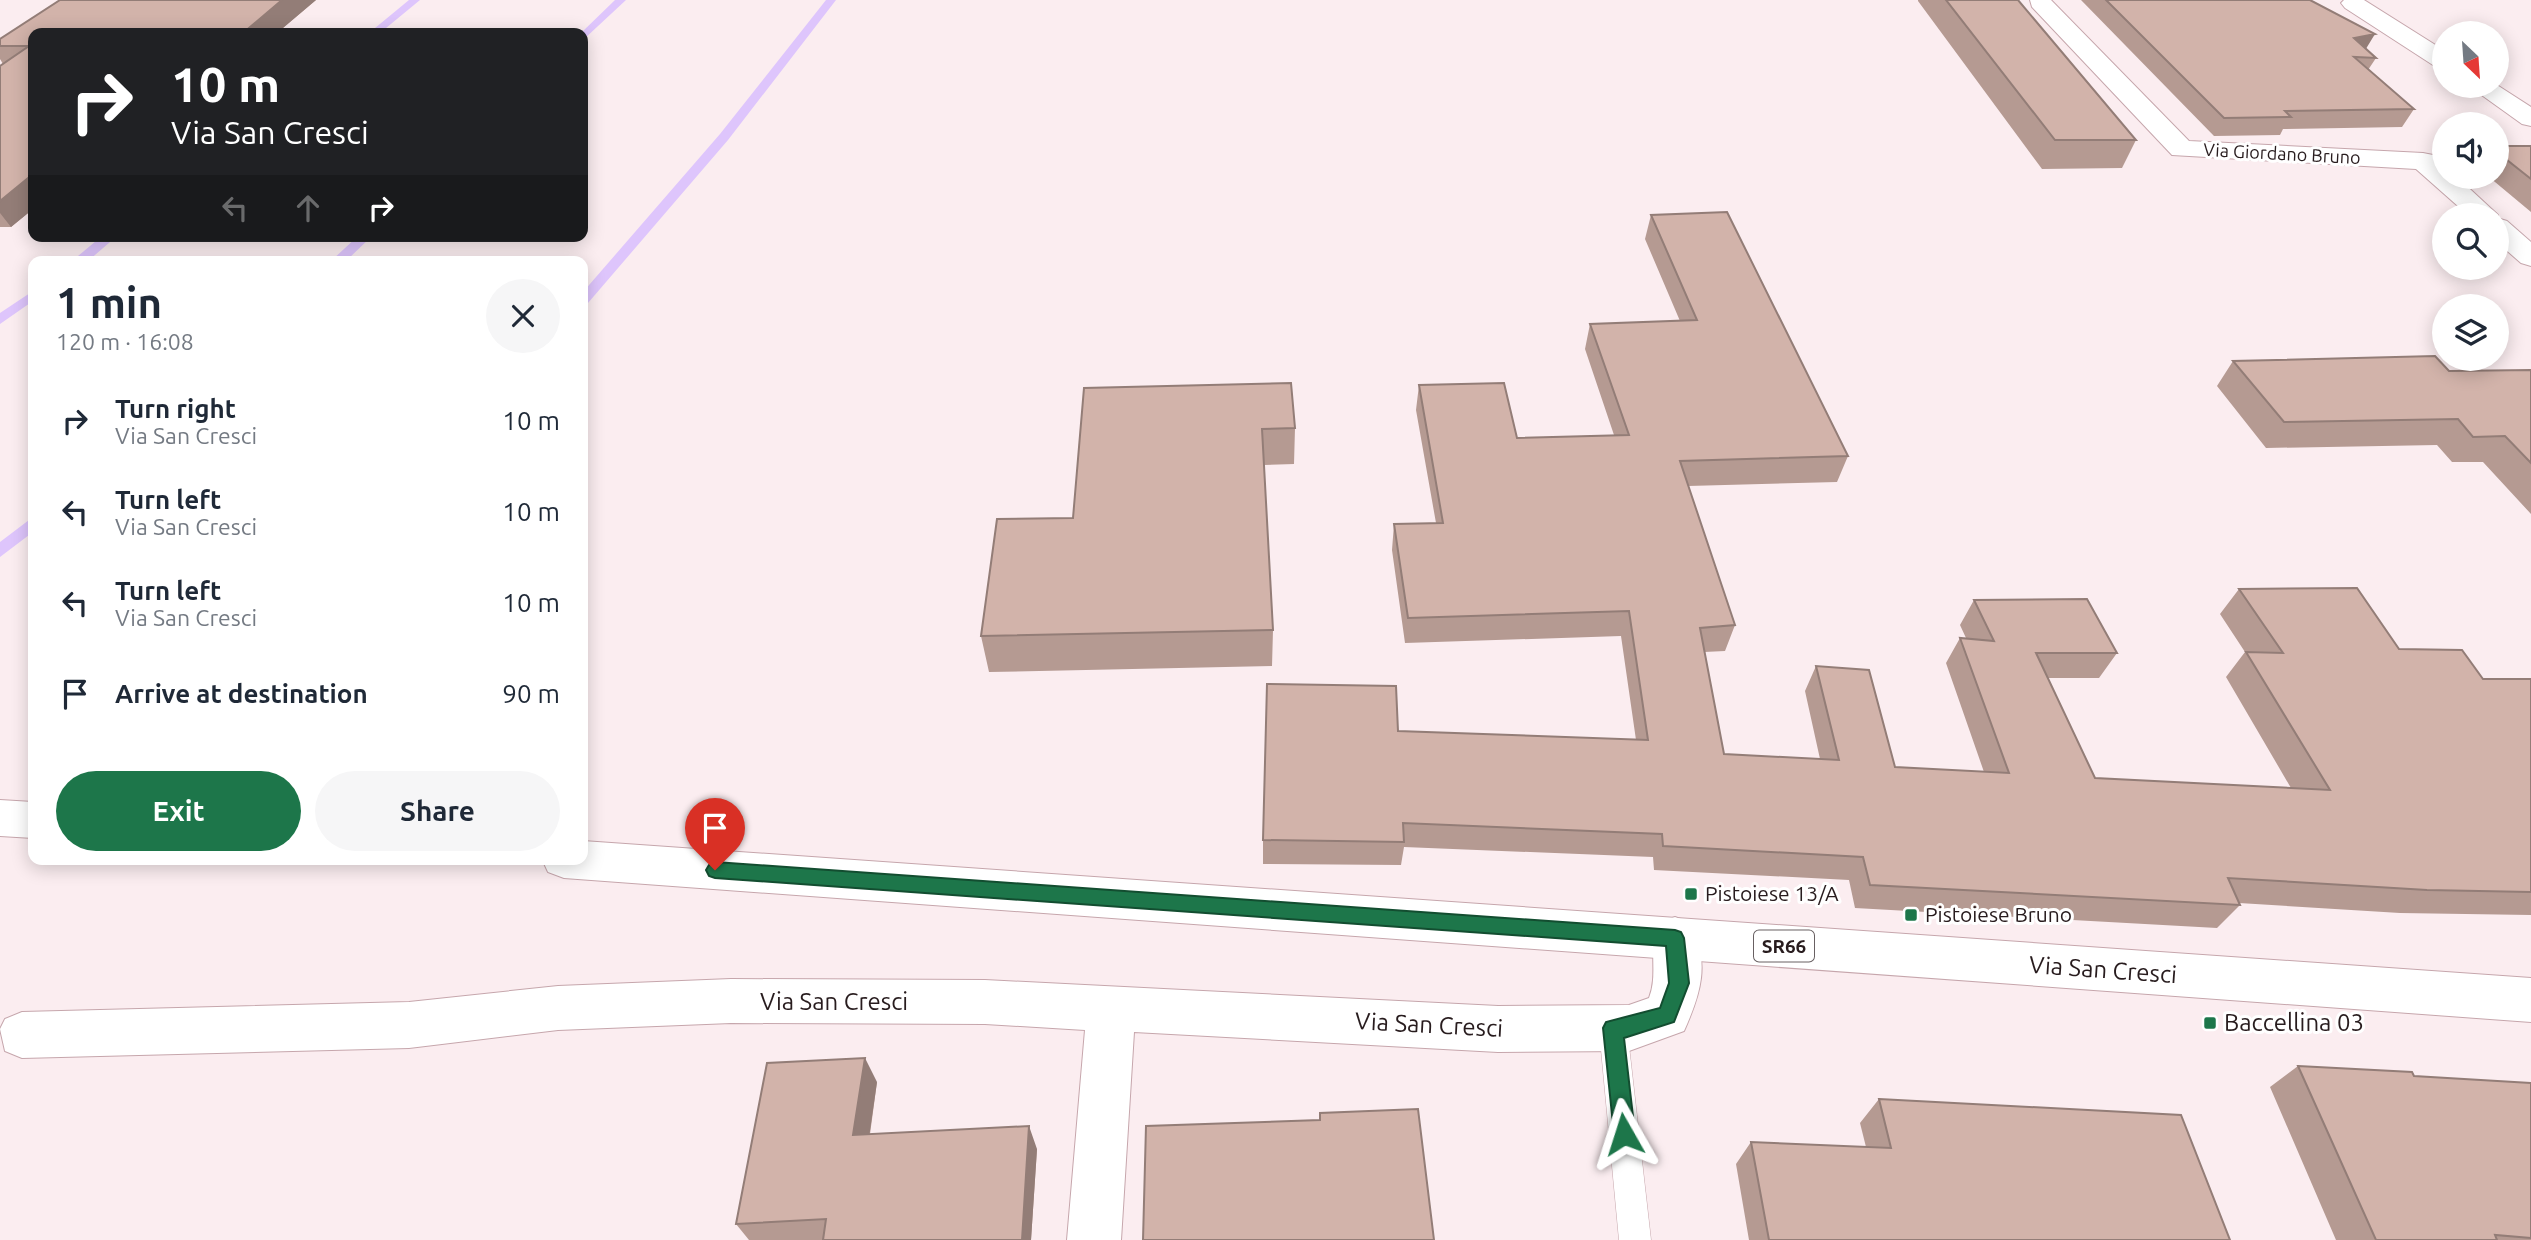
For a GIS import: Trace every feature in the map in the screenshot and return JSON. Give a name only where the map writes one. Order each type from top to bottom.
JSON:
[{"type":"street","name":"Via Giordano Bruno","points":[[2040,2],[2181,149],[2423,161],[2470,203]]},
{"type":"street","points":[[2353,3],[2432,54]]},
{"type":"street","points":[[2500,98],[2531,118]]},
{"type":"street","points":[[2509,238],[2531,257]]},
{"type":"street","points":[[0,818],[28,821]]},
{"type":"street","name":"Via San Cresci","points":[[588,861],[2531,1000]]},
{"type":"street","name":"Via San Cresci","points":[[22,1035],[408,1025],[558,1009],[758,1001],[985,1002],[1498,1029],[1629,1028],[1667,1015],[1679,983],[1675,938]]},
{"type":"street","points":[[1094,1240],[1111,1009]]},
{"type":"lane","points":[[1613,1028],[1635,1240]]},
{"type":"building","points":[[60,0],[282,0],[249,28],[28,28],[28,46],[0,46],[0,39]]},
{"type":"building","points":[[1946,0],[2018,0],[2136,140],[2055,140]]},
{"type":"building","points":[[2106,0],[2310,0],[2375,34],[2354,38],[2376,58],[2354,57],[2414,109],[2285,111],[2291,117],[2224,118]]},
{"type":"building","points":[[28,47],[28,178],[0,201],[0,66]]},
{"type":"building","points":[[2509,146],[2531,146],[2531,179],[2509,162]]},
{"type":"building","points":[[1727,212],[1848,456],[1680,461],[1735,625],[1700,628],[1724,754],[1839,760],[1816,666],[1869,670],[1895,767],[2009,773],[1960,638],[1994,641],[1974,600],[2087,599],[2117,653],[2036,653],[2095,778],[2330,790],[2246,652],[2283,653],[2239,589],[2357,588],[2399,649],[2462,650],[2483,679],[2531,679],[2531,892],[2427,890],[2228,878],[2240,905],[1870,885],[1863,857],[1663,846],[1662,834],[1403,823],[1404,842],[1263,840],[1267,684],[1396,686],[1398,731],[1648,740],[1629,611],[1408,618],[1394,524],[1443,523],[1419,385],[1504,383],[1517,438],[1629,435],[1590,324],[1697,320],[1651,215]]},
{"type":"building","points":[[2432,356],[2432,371],[2531,370],[2531,463],[2505,436],[2473,437],[2458,419],[2284,422],[2233,361]]},
{"type":"building","points":[[1291,383],[1295,428],[1262,429],[1273,630],[981,636],[997,519],[1073,518],[1084,388]]},
{"type":"building","points":[[865,1058],[853,1135],[1029,1126],[1022,1240],[823,1240],[826,1219],[736,1224],[767,1063]]},
{"type":"building","points":[[2298,1066],[2412,1072],[2414,1076],[2531,1083],[2531,1238],[2495,1235],[2497,1240],[2376,1240]]},
{"type":"building","points":[[1879,1099],[2181,1115],[2230,1240],[1769,1240],[1751,1142],[1891,1148]]},
{"type":"building","points":[[1418,1109],[1434,1240],[1143,1240],[1146,1126],[1320,1120],[1320,1113]]},
{"type":"waterway","points":[[380,28],[415,0]]},
{"type":"waterway","points":[[588,32],[621,0]]},
{"type":"waterway","points":[[588,294],[724,137],[831,0]]},
{"type":"waterway","points":[[85,256],[103,242]]},
{"type":"waterway","points":[[344,256],[359,242]]},
{"type":"waterway","points":[[0,320],[28,299]]},
{"type":"waterway","points":[[0,551],[28,527]]},
{"type":"place","name":"Pistoiese 13/A","points":[[1691,894]]},
{"type":"place","name":"Pistoiese Bruno","points":[[1911,915]]},
{"type":"place","name":"Baccellina 03","points":[[2210,1023]]},
{"type":"route","points":[[715,870],[1675,938],[1679,983],[1667,1015],[1629,1028],[1613,1028],[1624,1134]]}]
